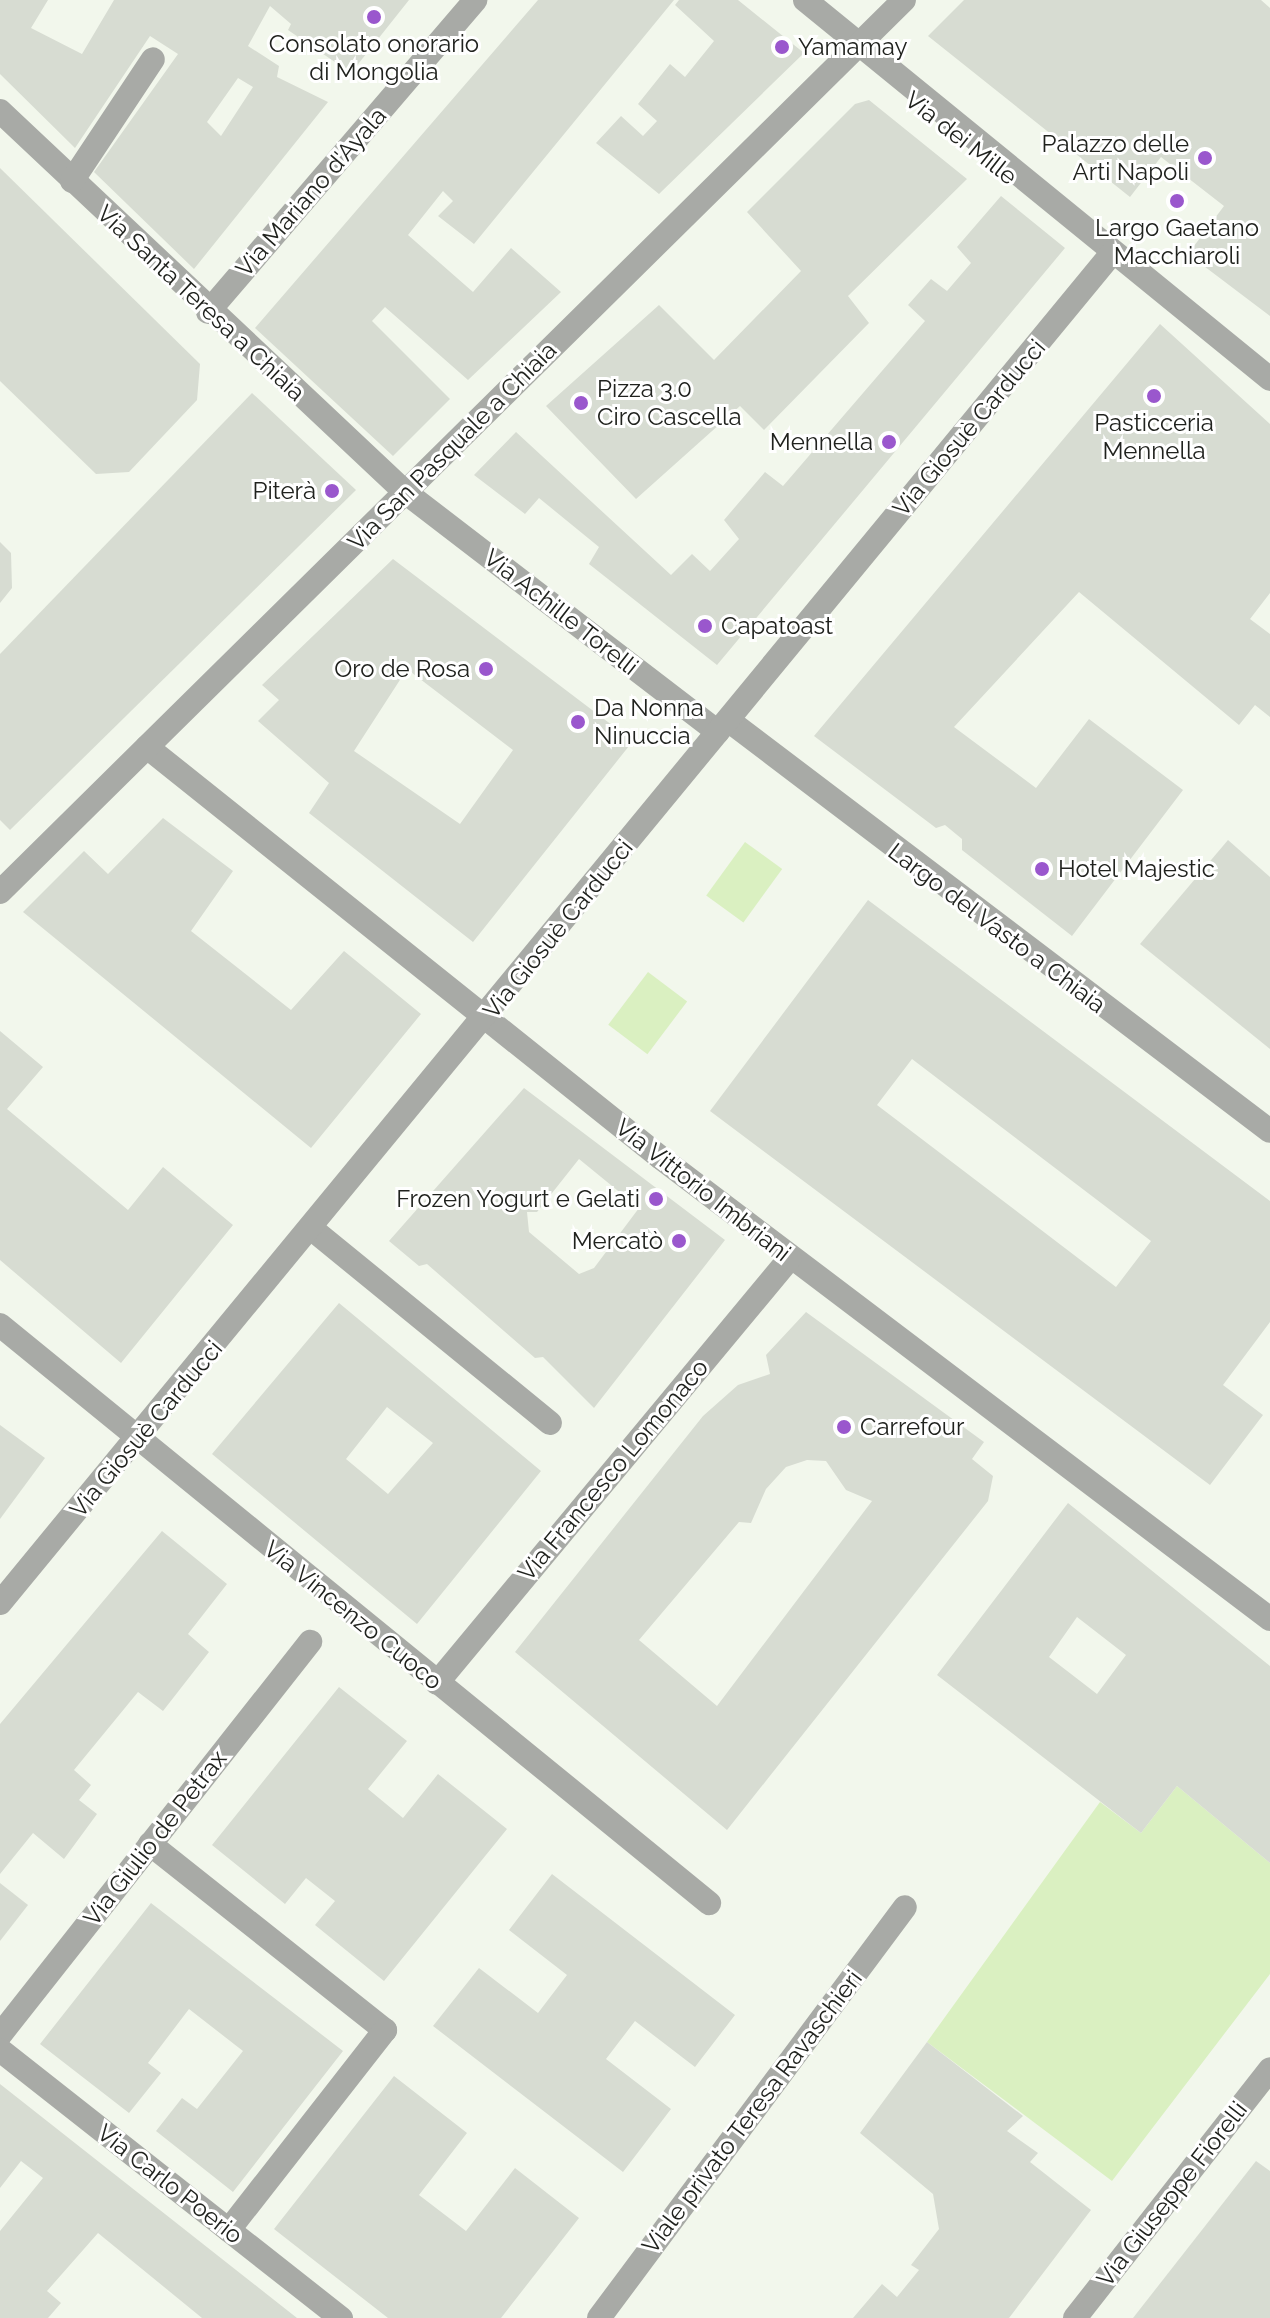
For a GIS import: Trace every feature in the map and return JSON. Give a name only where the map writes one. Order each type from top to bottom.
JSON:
[{"type":"street","name":"Via Mariano d'Ayala","points":[[208,312],[475,0]]},
{"type":"street","name":"Via dei Mille","points":[[805,0],[1270,379]]},
{"type":"street","name":"Via San Pasquale a Chiaia","points":[[0,892],[904,0]]},
{"type":"street","points":[[72,181],[153,59]]},
{"type":"street","name":"Via Santa Teresa a Chiaia","points":[[0,111],[208,312],[405,492]]},
{"type":"street","name":"Via Giosuè Carducci","points":[[0,1603],[312,1229],[1113,252]]},
{"type":"street","name":"Via Achille Torelli","points":[[405,492],[723,726]]},
{"type":"street","name":"Largo del Vasto a Chiaia","points":[[723,726],[1270,1131]]},
{"type":"street","name":"Via Vittorio Imbriani","points":[[147,747],[485,1019],[790,1258],[1270,1619]]},
{"type":"street","points":[[312,1229],[550,1423]]},
{"type":"street","name":"Via Francesco Lomonaco","points":[[437,1683],[790,1258]]},
{"type":"street","name":"Via Vincenzo Cuoco","points":[[0,1325],[709,1903]]},
{"type":"street","name":"Via Giulio de Petrax","points":[[0,2035],[310,1642]]},
{"type":"street","points":[[150,1844],[385,2030],[229,2230]]},
{"type":"street","name":"Viale privato Teresa Ravaschieri","points":[[599,2318],[905,1907]]},
{"type":"street","name":"Via Carlo Poerio","points":[[0,2050],[341,2318]]},
{"type":"street","name":"Via Giuseppe Fiorelli","points":[[1075,2318],[1270,2069]]},
{"type":"green space","points":[[745,842],[782,869],[743,922],[706,895]]},
{"type":"green space","points":[[648,972],[687,1001],[647,1054],[608,1025]]},
{"type":"green space","points":[[1177,1786],[1270,1863],[1270,1974],[1112,2181],[927,2042],[1100,1802],[1141,1833]]},
{"type":"building","points":[[0,0],[48,0],[31,28],[82,54],[114,0],[409,0],[351,73],[288,30],[291,24],[270,6],[248,46],[279,66],[277,77],[328,102],[194,269],[94,172],[178,54],[150,36],[75,148],[0,74]],"holes":[[[238,78],[253,87],[221,136],[207,122]]]},
{"type":"building","points":[[538,0],[674,0],[474,244],[438,216],[453,201],[443,191],[408,235],[473,292],[511,248],[561,292],[468,380],[385,307],[372,321],[450,399],[393,456],[255,328]]},
{"type":"building","points":[[679,0],[738,0],[804,53],[659,194],[596,143],[621,116],[643,136],[657,121],[638,104],[670,64],[685,77],[714,41],[675,5]]},
{"type":"building","points":[[964,0],[1261,0],[1270,8],[1270,316],[1188,254],[1224,206],[1161,157],[1130,197],[928,36]]},
{"type":"building","points":[[869,100],[967,179],[848,296],[869,323],[764,430],[740,406],[636,499],[546,406],[659,305],[714,360],[801,271],[747,212],[855,104]]},
{"type":"building","points":[[0,168],[200,364],[197,400],[129,472],[96,474],[0,381]]},
{"type":"building","points":[[1001,196],[1065,248],[717,665],[589,564],[599,547],[539,498],[525,514],[474,475],[516,432],[671,575],[692,554],[710,571],[739,539],[724,520],[765,472],[783,486],[925,321],[908,305],[931,279],[947,291],[971,263],[957,247]]},
{"type":"building","points":[[1160,324],[1270,424],[1270,593],[1250,619],[1270,634],[1270,717],[1255,705],[1239,725],[1079,592],[954,727],[1036,788],[1089,719],[1183,790],[1072,936],[962,850],[962,839],[945,825],[936,828],[814,736]]},
{"type":"building","points":[[252,393],[356,490],[10,830],[0,820],[0,654]]},
{"type":"building","points":[[0,542],[11,553],[12,588],[0,603]]},
{"type":"building","points":[[393,559],[633,741],[473,942],[309,813],[329,783],[258,721],[279,700],[262,685]],"holes":[[[407,669],[513,750],[460,824],[354,751]]]},
{"type":"building","points":[[163,818],[233,871],[191,931],[291,1010],[344,951],[421,1014],[311,1148],[23,912],[84,851],[108,874]]},
{"type":"building","points":[[1228,840],[1270,877],[1270,1049],[1140,944]]},
{"type":"building","points":[[868,900],[1270,1201],[1270,1322],[1223,1385],[1263,1415],[1210,1485],[710,1111]],"holes":[[[912,1059],[1151,1241],[1116,1287],[877,1105]]]},
{"type":"building","points":[[0,1031],[43,1067],[7,1109],[128,1210],[163,1167],[233,1225],[121,1363],[0,1260]]},
{"type":"building","points":[[524,1088],[725,1240],[594,1408],[543,1357],[535,1358],[427,1264],[419,1266],[389,1241]],"holes":[[[579,1159],[639,1208],[594,1268],[579,1274],[529,1232],[527,1212],[537,1212]]]},
{"type":"building","points":[[339,1303],[541,1471],[417,1624],[212,1454]],"holes":[[[387,1407],[433,1443],[388,1494],[346,1459]]]},
{"type":"building","points":[[806,1312],[984,1442],[972,1459],[993,1476],[988,1501],[727,1830],[515,1652],[703,1416],[738,1385],[770,1374],[766,1355]],"holes":[[[807,1460],[826,1461],[846,1490],[872,1501],[717,1706],[639,1640],[739,1522],[751,1523],[766,1489],[786,1467]]]},
{"type":"building","points":[[0,1425],[45,1458],[0,1519]]},
{"type":"building","points":[[1068,1503],[1270,1666],[1270,1863],[1177,1786],[1141,1833],[937,1675]],"holes":[[[1077,1617],[1126,1655],[1097,1694],[1049,1657]]]},
{"type":"building","points":[[162,1531],[227,1584],[188,1634],[209,1652],[163,1711],[138,1692],[74,1770],[91,1785],[79,1800],[97,1814],[64,1859],[33,1833],[0,1874],[0,1724]]},
{"type":"building","points":[[339,1687],[407,1741],[368,1789],[403,1818],[438,1774],[507,1829],[384,1981],[315,1925],[335,1901],[306,1878],[285,1904],[212,1845]]},
{"type":"building","points":[[552,1874],[735,2015],[695,2067],[635,2021],[606,2059],[671,2109],[623,2172],[433,2026],[479,1968],[538,2013],[567,1975],[509,1930]]},
{"type":"building","points":[[0,1883],[28,1905],[0,1941]]},
{"type":"building","points":[[151,1903],[343,2051],[233,2192],[156,2131],[182,2098],[197,2109],[243,2051],[189,2009],[148,2063],[161,2073],[129,2113],[40,2044]]},
{"type":"building","points":[[927,2042],[1023,2116],[1007,2131],[1038,2153],[1030,2162],[1091,2210],[1009,2318],[853,2318],[882,2284],[897,2297],[919,2270],[911,2265],[939,2229],[933,2194],[860,2133]]},
{"type":"building","points":[[394,2076],[467,2133],[419,2195],[466,2231],[515,2168],[579,2218],[501,2318],[388,2318],[274,2229]]},
{"type":"building","points":[[0,2084],[297,2318],[202,2318],[98,2233],[47,2291],[61,2303],[48,2318],[0,2318],[0,2231],[43,2178],[21,2161],[0,2188]]},
{"type":"building","points":[[1256,2161],[1270,2171],[1270,2318],[1133,2318]]},
{"type":"place","name":"Consolato onorario di Mongolia","points":[[374,17]]},
{"type":"place","name":"Yamamay","points":[[782,47]]},
{"type":"place","name":"Palazzo delle Arti Napoli","points":[[1205,158]]},
{"type":"place","name":"Largo Gaetano Macchiaroli","points":[[1177,201]]},
{"type":"place","name":"Pasticceria Mennella","points":[[1154,396]]},
{"type":"place","name":"Pizza 3.0 Ciro Cascella","points":[[581,403]]},
{"type":"place","name":"Mennella","points":[[889,442]]},
{"type":"place","name":"Piterà","points":[[332,491]]},
{"type":"place","name":"Capatoast","points":[[705,626]]},
{"type":"place","name":"Oro de Rosa","points":[[486,669]]},
{"type":"place","name":"Da Nonna Ninuccia","points":[[578,722]]},
{"type":"place","name":"Hotel Majestic","points":[[1042,869]]},
{"type":"place","name":"Frozen Yogurt e Gelati","points":[[656,1199]]},
{"type":"place","name":"Mercatò","points":[[679,1241]]},
{"type":"place","name":"Carrefour","points":[[844,1427]]}]
